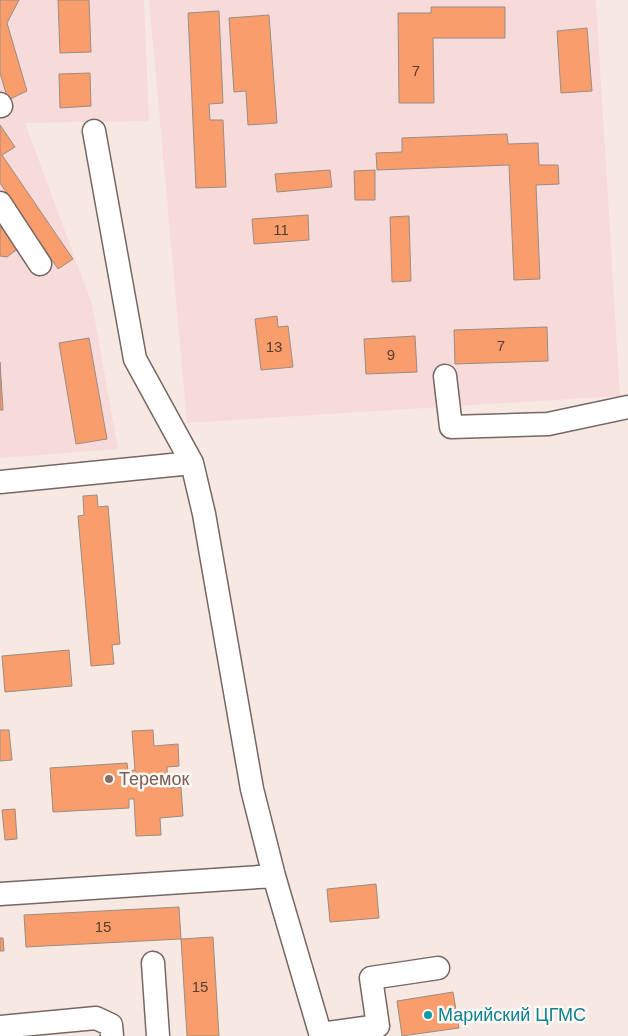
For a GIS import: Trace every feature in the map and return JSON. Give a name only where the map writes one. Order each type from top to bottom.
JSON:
[{"type":"street","points":[[94,131],[135,359],[192,463],[204,514],[252,789],[274,876],[321,1035],[378,1026],[370,978],[438,968]]},
{"type":"street","points":[[0,203],[40,264]]},
{"type":"street","points":[[444,376],[451,427],[548,424],[628,407]]},
{"type":"street","points":[[0,482],[192,463]]},
{"type":"street","points":[[10,893],[274,876]]},
{"type":"street","points":[[153,963],[158,1036]]},
{"type":"street","points":[[0,1027],[96,1018],[110,1025],[112,1036]]},
{"type":"shaded area","points":[[0,0],[144,0],[149,121],[25,123],[92,304],[118,449],[0,458]]},
{"type":"shaded area","points":[[149,0],[596,0],[620,396],[187,423]]},
{"type":"building","points":[[0,0],[19,0],[7,23],[27,91],[8,100],[0,73]]},
{"type":"building","points":[[58,0],[89,0],[91,52],[60,53]]},
{"type":"building","points":[[431,7],[505,7],[505,38],[433,38],[434,103],[399,103],[398,13],[431,13]]},
{"type":"building","points":[[219,11],[223,103],[209,104],[210,120],[223,120],[226,187],[196,188],[188,13]]},
{"type":"building","points":[[269,15],[277,123],[248,125],[246,91],[234,92],[229,18]]},
{"type":"building","points":[[587,28],[592,91],[561,93],[557,31]]},
{"type":"building","points":[[90,73],[91,106],[60,108],[59,74]]},
{"type":"building","points":[[0,125],[15,147],[2,155],[73,259],[58,269],[0,183]]},
{"type":"building","points":[[507,134],[508,144],[538,143],[539,165],[558,165],[559,184],[536,185],[540,279],[514,280],[509,165],[377,170],[376,153],[402,152],[402,138]]},
{"type":"building","points":[[330,170],[332,187],[277,192],[275,174]]},
{"type":"building","points":[[375,170],[375,200],[355,200],[354,171]]},
{"type":"building","points":[[308,215],[309,240],[254,244],[252,219]]},
{"type":"building","points":[[409,216],[411,281],[392,282],[390,217]]},
{"type":"building","points":[[0,221],[19,248],[7,257],[0,256]]},
{"type":"building","points":[[277,316],[278,327],[288,326],[293,367],[261,370],[255,319]]},
{"type":"building","points":[[547,327],[548,361],[455,364],[454,330]]},
{"type":"building","points":[[415,336],[417,372],[366,374],[364,339]]},
{"type":"building","points":[[89,338],[107,439],[76,444],[59,343]]},
{"type":"building","points":[[0,362],[3,410],[0,410]]},
{"type":"building","points":[[97,495],[98,507],[108,506],[120,644],[112,645],[114,664],[91,666],[78,516],[84,515],[83,496]]},
{"type":"building","points":[[69,650],[72,686],[5,692],[2,656]]},
{"type":"building","points":[[0,730],[9,730],[12,760],[0,761]]},
{"type":"building","name":"Теремок","points":[[153,730],[154,746],[178,744],[179,766],[167,767],[168,788],[181,787],[183,816],[160,818],[161,835],[136,836],[134,799],[129,799],[129,808],[53,812],[50,768],[127,763],[128,771],[135,770],[132,731]]},
{"type":"building","points":[[15,809],[17,839],[5,840],[2,810]]},
{"type":"building","points":[[376,884],[379,918],[330,922],[327,889]]},
{"type":"building","points":[[179,907],[181,939],[26,947],[24,915]]},
{"type":"building","points":[[213,937],[219,1036],[187,1036],[181,939]]},
{"type":"building","points":[[0,938],[3,938],[4,951],[0,951]]},
{"type":"building","name":"Марийский ЦГМС","points":[[453,992],[459,1028],[402,1036],[397,1001]]},
{"type":"place","name":"Теремок","points":[[109,779]]},
{"type":"place","name":"Марийский ЦГМС","points":[[428,1015]]}]
